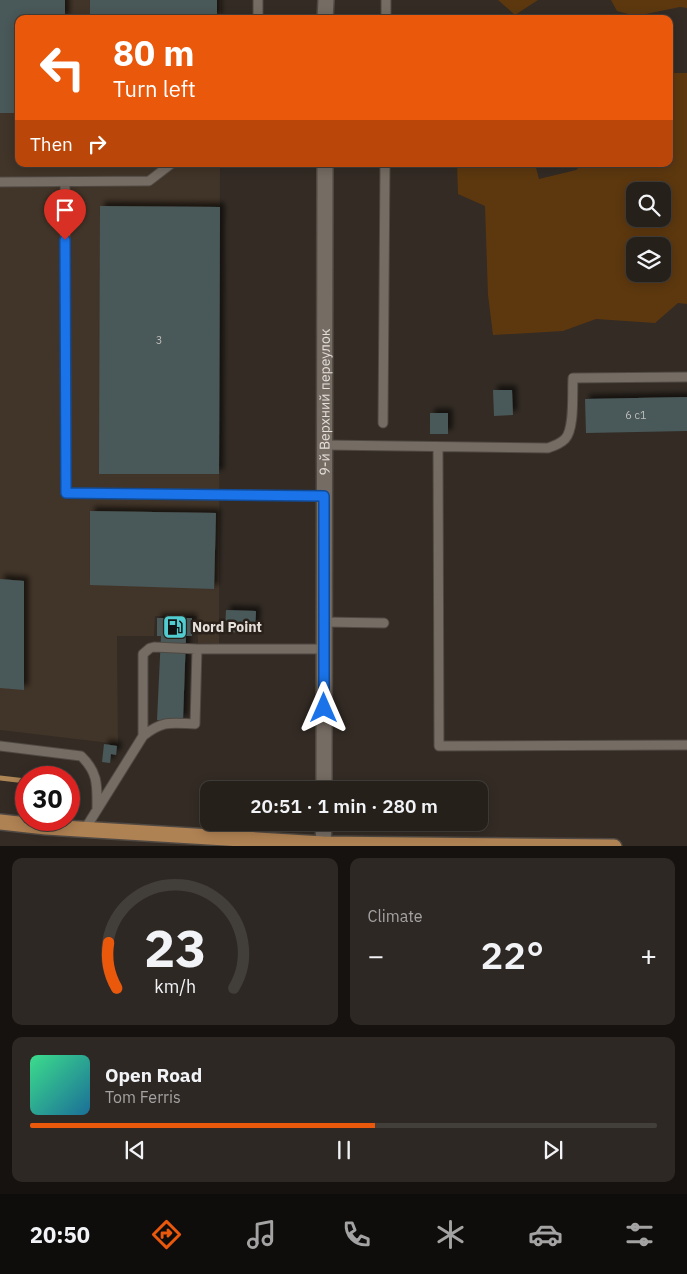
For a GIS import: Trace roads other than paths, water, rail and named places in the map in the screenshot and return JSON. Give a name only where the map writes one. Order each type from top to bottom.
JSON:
[{"type":"main road","points":[[0,822],[324,844],[614,846]]},
{"type":"street","points":[[325,15],[326,0]]},
{"type":"street","name":"9-й Верхний переулок","points":[[324,781],[325,167]]},
{"type":"street","points":[[324,831],[324,844]]},
{"type":"lane","points":[[258,0],[258,15]]},
{"type":"lane","points":[[386,0],[386,15]]},
{"type":"lane","points":[[0,182],[149,180],[167,167]]},
{"type":"lane","points":[[383,423],[385,167]]},
{"type":"lane","points":[[65,182],[66,493],[324,496]]},
{"type":"lane","points":[[324,445],[548,448],[558,445],[567,438],[571,424],[573,378],[687,377]]},
{"type":"lane","points":[[438,447],[439,746],[687,745]]},
{"type":"lane","points":[[324,622],[384,623]]},
{"type":"lane","points":[[143,736],[144,654],[150,648],[324,649]]},
{"type":"lane","points":[[85,829],[143,736],[155,726],[166,723],[195,724],[197,649]]},
{"type":"lane","points":[[0,746],[81,756],[90,764],[97,779],[97,810]]},
{"type":"waterway","points":[[0,778],[15,780]]},
{"type":"place","name":"Nord Point","points":[[175,627]]}]
